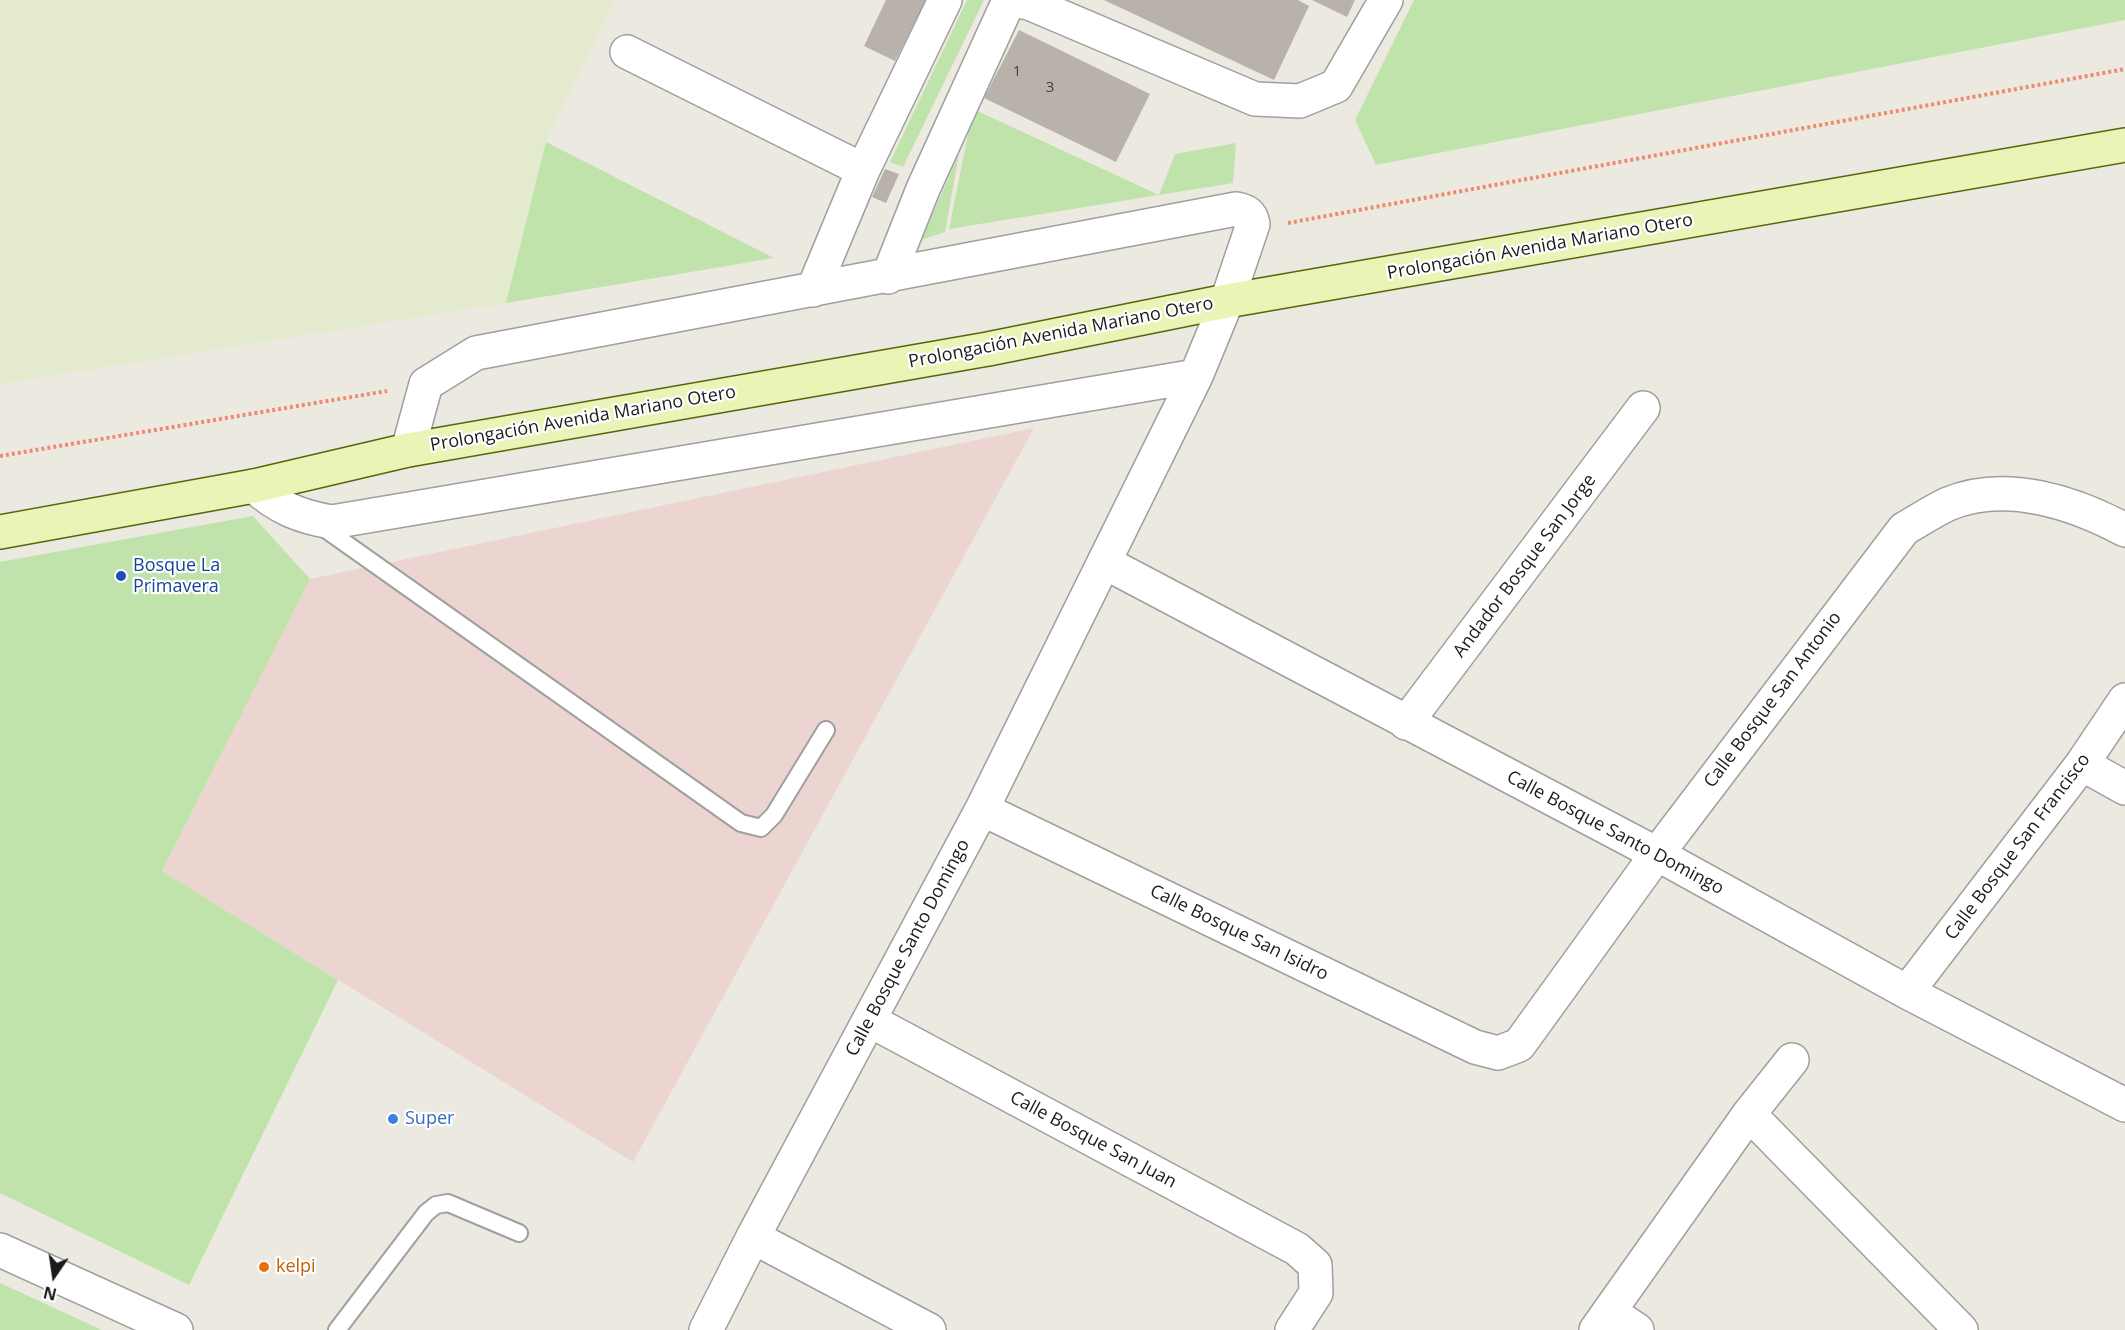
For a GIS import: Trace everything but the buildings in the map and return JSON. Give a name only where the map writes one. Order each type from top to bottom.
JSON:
[{"type":"street","points":[[813,290],[863,170],[945,0]]},
{"type":"street","points":[[408,450],[426,384],[476,353],[888,277],[924,189],[1006,7],[1015,1],[1029,3],[1255,99],[1300,101],[1336,86],[1386,0]]},
{"type":"street","points":[[627,52],[863,170]]},
{"type":"street","name":"Prolongación Avenida Mariano Otero","points":[[0,532],[254,486],[408,450],[988,349],[1227,302],[2125,145]]},
{"type":"street","name":"Calle Bosque Santo Domingo","points":[[706,1330],[753,1237],[982,809],[1196,376],[1227,302],[1253,224],[1246,211],[1236,210],[888,277]]},
{"type":"street","points":[[254,486],[271,501],[311,519],[332,522],[1196,376]]},
{"type":"street","name":"Andador Bosque San Jorge","points":[[1406,723],[1643,408]]},
{"type":"street","name":"Calle Bosque San Antonio","points":[[1498,1053],[1519,1045],[1657,854],[1904,529],[1949,503],[1996,493],[2035,496],[2101,517],[2125,530]]},
{"type":"street","name":"Calle Bosque Santo Domingo","points":[[1104,562],[1657,854],[1907,992],[2125,1106]]},
{"type":"street","name":"Calle Bosque San Francisco","points":[[1907,992],[2082,764],[2125,700]]},
{"type":"street","points":[[2082,764],[2125,788]]},
{"type":"street","name":"Calle Bosque San Isidro","points":[[982,809],[1475,1047],[1498,1053]]},
{"type":"street","name":"Calle Bosque San Juan","points":[[869,1020],[1297,1249],[1315,1265],[1316,1293],[1292,1330]]},
{"type":"street","points":[[1637,1330],[1603,1321],[1749,1114],[1792,1060]]},
{"type":"street","points":[[1749,1114],[1961,1330]]},
{"type":"street","points":[[753,1237],[929,1330]]},
{"type":"street","points":[[0,1250],[176,1330]]},
{"type":"lane","points":[[311,519],[741,823],[761,828],[774,815],[826,730]]},
{"type":"lane","points":[[338,1330],[426,1213],[436,1206],[448,1203],[519,1233]]},
{"type":"shaded area","points":[[1034,428],[633,1162],[162,871],[310,579]]},
{"type":"green space","points":[[0,0],[614,0],[546,142],[506,303],[0,384]]},
{"type":"green space","points":[[967,0],[984,0],[903,167],[890,162]]},
{"type":"green space","points":[[1414,0],[2125,0],[2125,20],[1376,165],[1355,120]]},
{"type":"green space","points":[[973,109],[1159,195],[949,229]]},
{"type":"green space","points":[[546,142],[774,258],[506,303]]},
{"type":"green space","points":[[1236,143],[1233,183],[1159,195],[1175,154]]},
{"type":"green space","points":[[959,154],[945,232],[921,240]]},
{"type":"green space","points":[[253,516],[310,579],[162,871],[338,980],[189,1285],[0,1193],[0,562]]},
{"type":"green space","points":[[0,1283],[102,1330],[0,1330]]},
{"type":"place","name":"Bosque La Primavera","points":[[121,576]]},
{"type":"place","name":"Super","points":[[393,1119]]},
{"type":"place","name":"kelpi","points":[[264,1267]]}]
